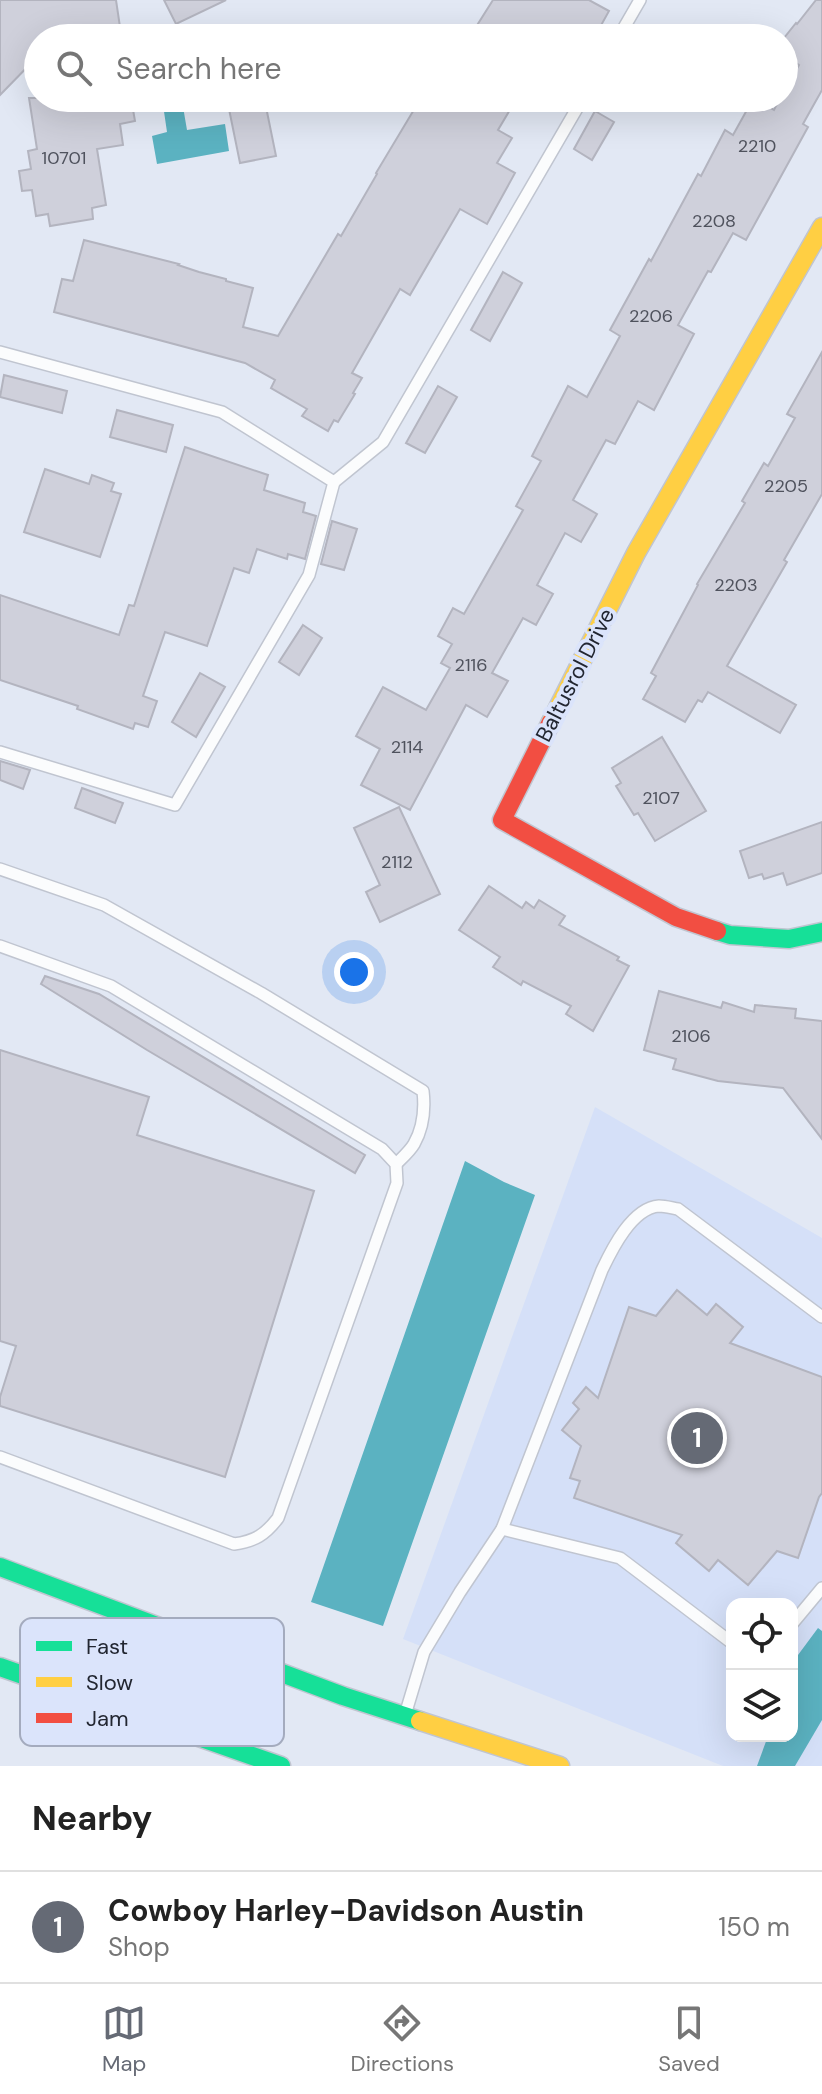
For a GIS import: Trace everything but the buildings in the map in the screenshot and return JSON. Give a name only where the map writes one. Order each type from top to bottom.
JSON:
[{"type":"main road","name":"Baltusrol Drive","points":[[822,227],[636,553],[502,820],[676,917],[730,935],[789,939],[822,932]]},
{"type":"main road","points":[[0,1567],[136,1618]]},
{"type":"main road","points":[[0,1667],[20,1674]]},
{"type":"main road","points":[[284,1674],[560,1766]]},
{"type":"main road","points":[[224,1746],[281,1766]]},
{"type":"lane","points":[[626,24],[640,0]]},
{"type":"lane","points":[[0,752],[175,805],[309,575],[334,482],[383,442],[575,112]]},
{"type":"lane","points":[[0,352],[222,412],[334,482]]},
{"type":"lane","points":[[0,869],[104,905],[261,993],[423,1091],[422,1120],[414,1145],[396,1164]]},
{"type":"lane","points":[[0,946],[111,986],[382,1149],[396,1164],[397,1183],[278,1518],[266,1533],[252,1541],[234,1544],[0,1457]]},
{"type":"lane","points":[[405,1716],[424,1652],[502,1529],[602,1270],[627,1227],[643,1213],[658,1206],[678,1209],[822,1317]]},
{"type":"lane","points":[[502,1529],[620,1558],[726,1638]]},
{"type":"lane","points":[[798,1618],[819,1596]]},
{"type":"shaded area","points":[[595,1107],[822,1238],[822,1766],[723,1766],[403,1639]]},
{"type":"water","points":[[164,112],[184,112],[187,130],[225,124],[229,151],[157,164],[152,136],[167,132]]},
{"type":"water","points":[[465,1161],[535,1195],[383,1626],[311,1602]]},
{"type":"water","points":[[818,1628],[822,1631],[822,1720],[795,1766],[757,1766],[766,1742],[798,1742],[798,1655]]},
{"type":"traffic: fast","points":[[717,931],[730,935],[789,939],[822,932]]},
{"type":"traffic: fast","points":[[0,1567],[136,1618]]},
{"type":"traffic: fast","points":[[0,1667],[20,1674]]},
{"type":"traffic: fast","points":[[284,1674],[420,1721]]},
{"type":"traffic: fast","points":[[224,1746],[281,1766]]},
{"type":"traffic: slow","points":[[551,722],[636,553],[822,227]]},
{"type":"traffic: slow","points":[[420,1721],[560,1766]]},
{"type":"traffic: jam","points":[[551,722],[502,820],[676,917],[717,931]]},
{"type":"place","name":"Cowboy Harley-Davidson Austin","points":[[697,1438]]}]
